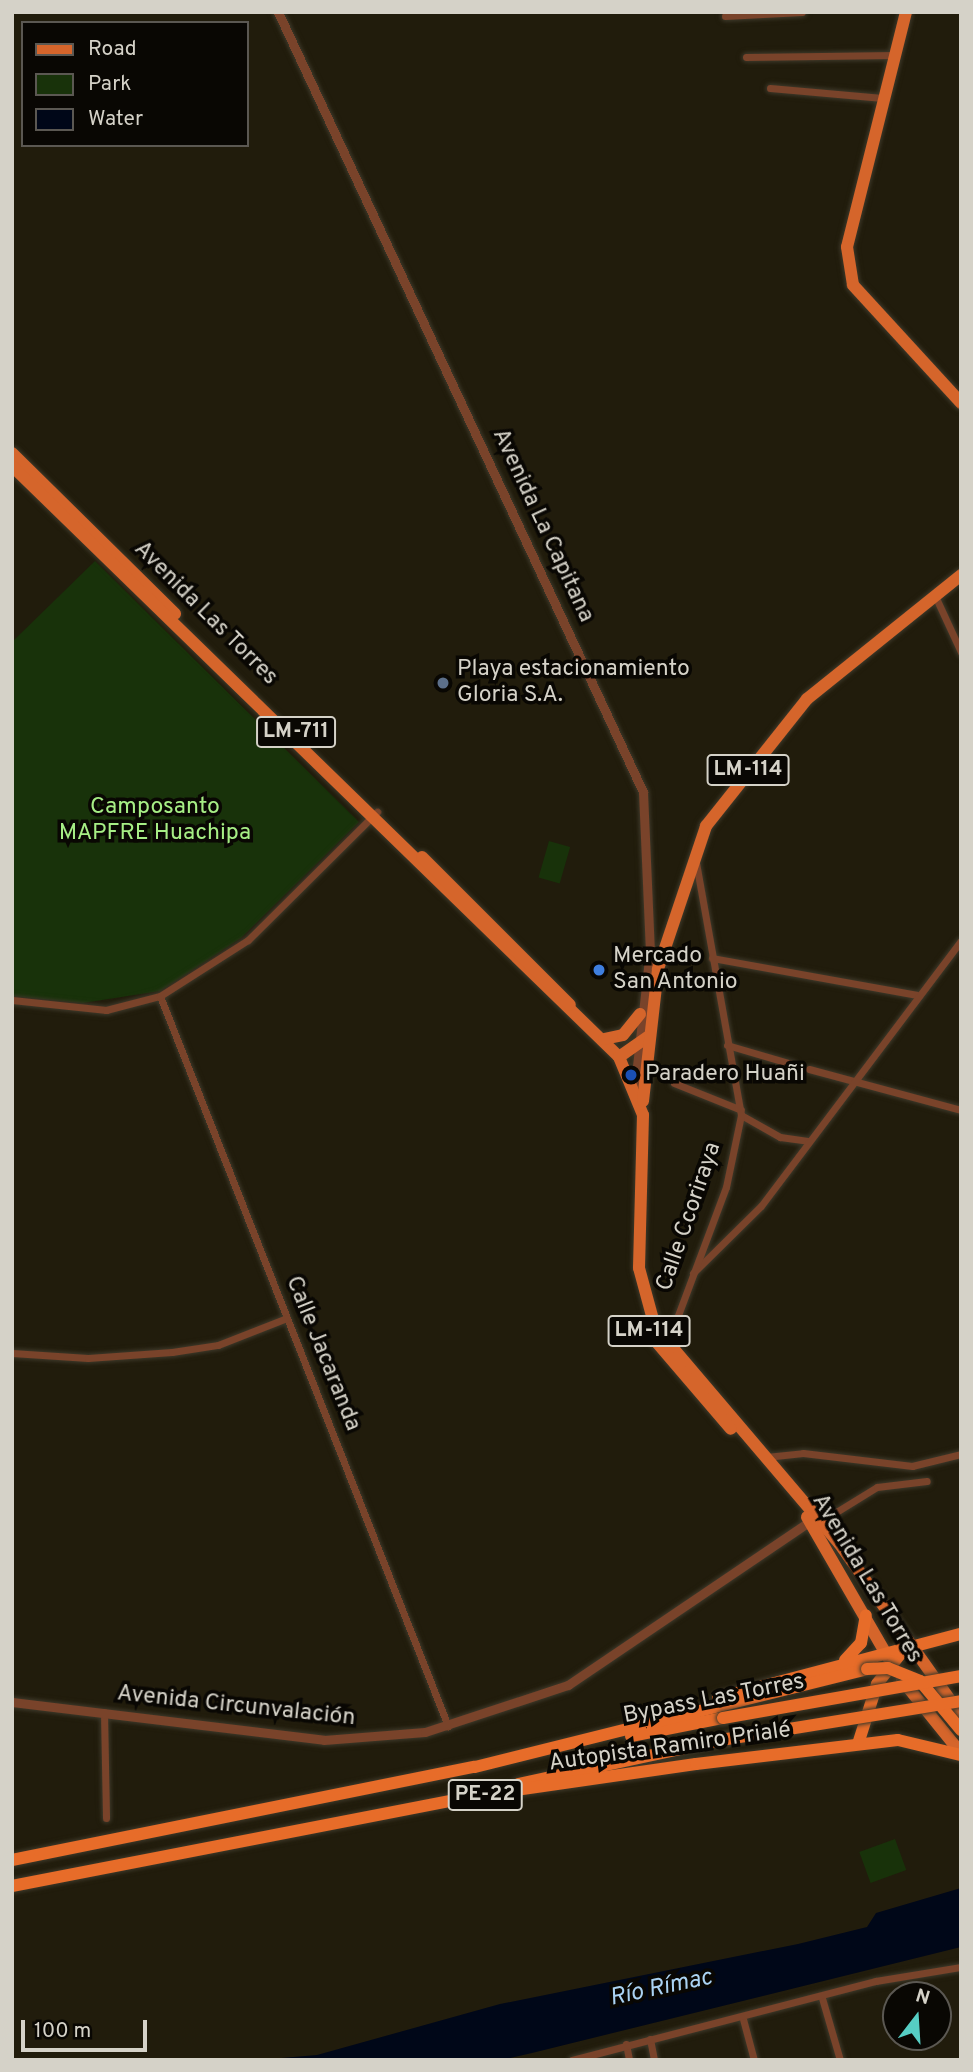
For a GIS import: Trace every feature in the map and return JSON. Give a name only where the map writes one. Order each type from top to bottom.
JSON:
[{"type":"highway","points":[[844,1661],[860,1643],[866,1615]]},
{"type":"highway","points":[[612,1733],[844,1661],[908,1644],[961,1634]]},
{"type":"highway","points":[[858,1744],[877,1684],[908,1644]]},
{"type":"highway","name":"Autopista Ramiro Prialé","points":[[12,1860],[475,1767],[867,1669],[888,1668],[920,1681],[961,1730]]},
{"type":"highway","name":"Bypass Las Torres","points":[[475,1767],[723,1718],[961,1676]]},
{"type":"highway","name":"Bypass Las Torres","points":[[481,1795],[727,1739],[961,1700]]},
{"type":"highway","name":"Autopista Ramiro Prialé","points":[[12,1886],[481,1795],[858,1744],[918,1741],[961,1754]]},
{"type":"main road","points":[[906,12],[847,247],[853,285],[961,403]]},
{"type":"main road","name":"Avenida Las Torres","points":[[12,453],[374,815],[604,1039],[619,1057],[635,1084],[643,1115],[640,1278],[647,1310],[667,1345],[766,1457],[961,1715]]},
{"type":"main road","name":"Avenida Las Torres","points":[[12,466],[374,815]]},
{"type":"main road","name":"LM-114","points":[[643,1115],[658,969],[694,852],[757,756],[807,699],[936,598],[961,575]]},
{"type":"main road","points":[[604,1039],[623,1035],[640,1014]]},
{"type":"main road","points":[[619,1057],[636,1050],[649,1037]]},
{"type":"main road","name":"Avenida Las Torres","points":[[635,1084],[631,1270],[642,1316],[676,1369],[815,1520],[892,1665],[961,1754]]},
{"type":"street","name":"Avenida La Capitana","points":[[278,12],[643,792],[650,950],[640,1014],[635,1084]]},
{"type":"street","points":[[725,16],[802,12]]},
{"type":"street","points":[[746,57],[895,55]]},
{"type":"street","points":[[770,88],[883,98]]},
{"type":"street","points":[[936,598],[961,652]]},
{"type":"street","points":[[12,1000],[106,1010],[160,996],[248,940],[374,815]]},
{"type":"street","name":"Calle Ccoriraya","points":[[667,1345],[735,1159],[741,1113],[694,852]]},
{"type":"street","points":[[690,1276],[761,1206],[917,995],[961,941]]},
{"type":"street","points":[[712,958],[917,995]]},
{"type":"street","name":"Calle Jacaranda","points":[[160,996],[448,1726]]},
{"type":"street","points":[[727,1045],[792,1064]]},
{"type":"street","points":[[810,1069],[961,1110]]},
{"type":"street","points":[[674,1083],[741,1113],[780,1137],[808,1141]]},
{"type":"street","points":[[12,1353],[88,1358],[172,1352],[218,1345],[287,1318]]},
{"type":"street","points":[[766,1457],[803,1453],[912,1466],[961,1454]]},
{"type":"street","points":[[815,1520],[877,1488],[927,1481]]},
{"type":"street","name":"Avenida Circunvalación","points":[[12,1702],[343,1741],[448,1726],[568,1685],[815,1520]]},
{"type":"street","points":[[104,1712],[106,1818]]},
{"type":"street","points":[[572,2060],[626,2044],[961,1967]]},
{"type":"street","points":[[822,1998],[840,2060]]},
{"type":"street","points":[[743,2019],[754,2060]]},
{"type":"street","points":[[650,2039],[654,2060]]},
{"type":"street","points":[[626,2044],[629,2060]]},
{"type":"green space","name":"Camposanto MAPFRE Huachipa","points":[[95,561],[359,822],[241,938],[160,991],[83,1003],[12,996],[12,642]]},
{"type":"green space","points":[[549,841],[570,847],[560,884],[539,878]]},
{"type":"green space","points":[[895,1839],[906,1870],[871,1883],[859,1852]]},
{"type":"water","name":"Río Rímac","points":[[961,1888],[961,1947],[532,2053],[501,2060],[258,2060],[317,2055],[500,2004],[798,1944],[867,1927],[876,1913]]},
{"type":"place","name":"Playa estacionamiento Gloria S.A.","points":[[443,683]]},
{"type":"place","name":"Mercado San Antonio","points":[[599,970]]},
{"type":"place","name":"Paradero Huañi","points":[[631,1075]]}]
